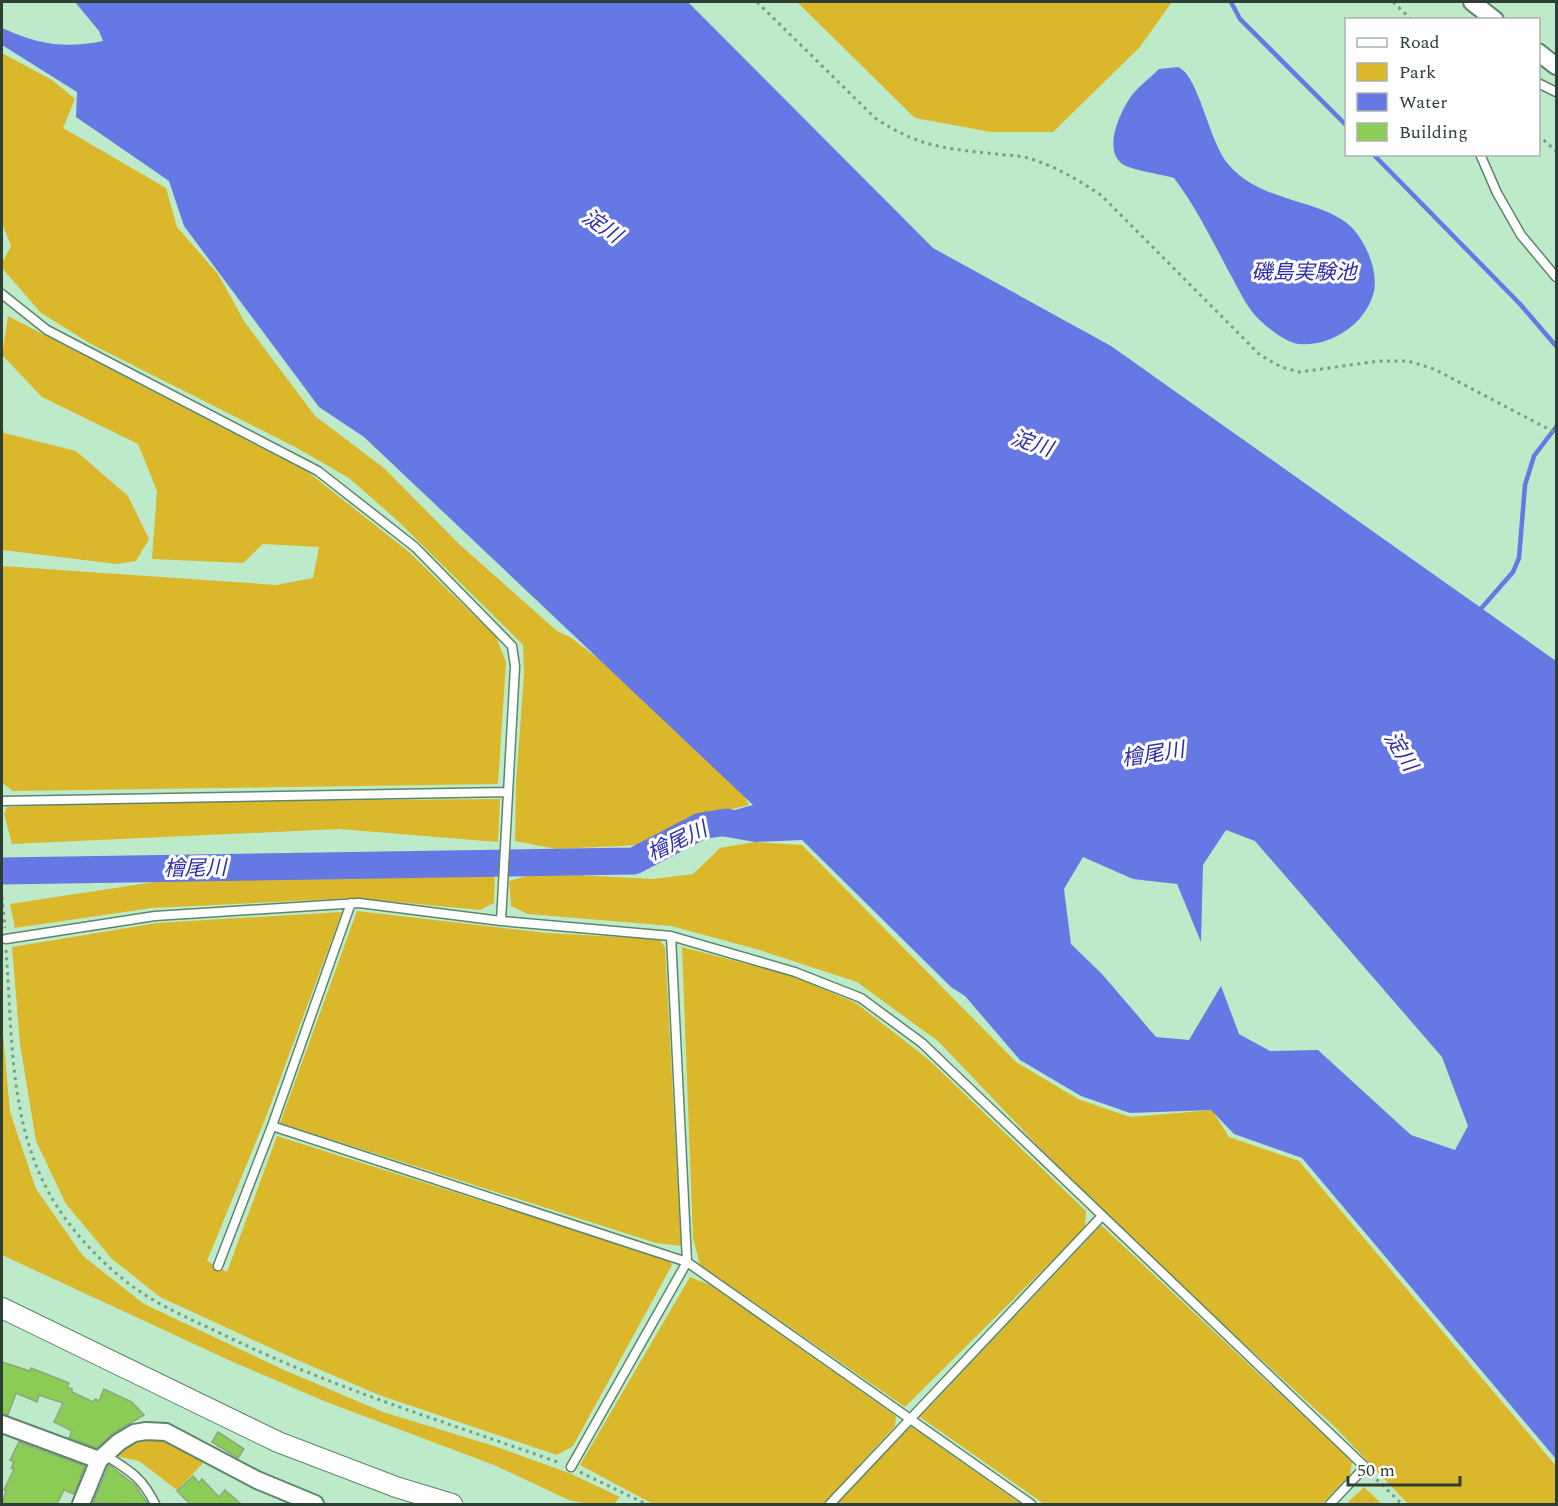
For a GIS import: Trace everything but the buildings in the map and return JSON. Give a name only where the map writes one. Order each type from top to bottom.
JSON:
[{"type":"street","points":[[1472,2],[1493,18]]},
{"type":"street","points":[[1540,53],[1557,66]]},
{"type":"street","points":[[2,1308],[278,1442],[396,1487],[452,1504]]},
{"type":"street","points":[[2,1424],[102,1458]]},
{"type":"street","points":[[81,1504],[102,1458],[119,1442],[134,1433],[166,1432],[257,1480],[315,1504]]},
{"type":"lane","points":[[1540,84],[1557,92]]},
{"type":"lane","points":[[1481,156],[1497,193],[1521,235],[1557,278]]},
{"type":"lane","points":[[2,294],[47,330],[318,471],[415,547],[512,646],[514,666],[500,904],[501,921]]},
{"type":"lane","points":[[2,801],[507,792]]},
{"type":"lane","points":[[6,939],[155,916],[351,903],[501,921],[671,936],[795,972],[861,998],[922,1043],[1101,1217],[1365,1467],[1330,1504]]},
{"type":"lane","points":[[218,1266],[272,1126],[351,903]]},
{"type":"lane","points":[[571,1467],[687,1262],[671,936]]},
{"type":"lane","points":[[272,1126],[687,1262],[1031,1504]]},
{"type":"lane","points":[[830,1504],[908,1418],[1101,1217]]},
{"type":"lane","points":[[102,1458],[136,1475],[145,1484],[155,1504]]},
{"type":"path","points":[[757,2],[875,118],[896,132],[918,142],[944,148],[1027,158],[1080,180],[1102,195],[1260,355],[1281,367],[1309,372],[1379,361],[1408,361],[1434,369],[1557,433]]},
{"type":"path","points":[[1393,2],[1410,18]]},
{"type":"path","points":[[1540,136],[1557,151]]},
{"type":"path","points":[[2,897],[16,1080],[25,1134],[43,1182],[94,1253],[123,1280],[154,1301],[285,1365],[382,1403],[571,1467],[646,1504]]},
{"type":"path","points":[[1365,1467],[1402,1504]]},
{"type":"green space","points":[[797,2],[1172,2],[1139,48],[1053,132],[991,132],[915,118]]},
{"type":"green space","points":[[2,53],[52,80],[75,99],[63,128],[166,188],[177,227],[218,274],[244,321],[315,416],[384,468],[459,544],[557,631],[570,637],[600,660],[741,790],[749,805],[703,816],[641,845],[556,849],[515,841],[516,784],[524,673],[523,645],[399,522],[349,478],[297,448],[91,344],[41,313],[2,268],[2,263],[11,246],[2,223]]},
{"type":"green space","points":[[8,316],[308,472],[409,552],[496,637],[506,662],[498,784],[13,791],[2,783],[2,566],[276,585],[313,578],[319,547],[263,544],[243,563],[152,559],[157,491],[138,444],[42,397],[2,355]]},
{"type":"green space","points":[[2,426],[4,433],[76,451],[128,496],[149,539],[136,561],[117,564],[2,550]]},
{"type":"green space","points":[[500,799],[498,842],[339,829],[12,844],[4,814],[7,807],[116,802]]},
{"type":"green space","points":[[755,842],[802,845],[1016,1062],[1078,1099],[1130,1117],[1212,1110],[1229,1137],[1299,1161],[1556,1466],[1556,1504],[1408,1504],[1336,1428],[1192,1296],[1040,1148],[939,1042],[857,982],[756,949],[671,926],[528,914],[511,906],[509,881],[537,873],[653,879],[693,874],[720,848]]},
{"type":"green space","points":[[495,870],[494,903],[480,910],[355,898],[152,908],[15,928],[10,904],[187,877]]},
{"type":"green space","points":[[357,911],[546,933],[659,939],[665,947],[681,1246],[656,1243],[280,1123]]},
{"type":"green space","points":[[342,912],[266,1117],[207,1261],[227,1272],[277,1136],[669,1260],[672,1265],[573,1446],[557,1455],[379,1395],[160,1297],[112,1259],[66,1204],[36,1141],[20,1044],[12,947],[157,923]]},
{"type":"green space","points":[[682,947],[793,976],[856,1003],[928,1059],[1086,1211],[1085,1228],[905,1407],[700,1265],[693,1238]]},
{"type":"green space","points":[[2,1022],[10,1112],[36,1189],[83,1256],[144,1304],[284,1370],[383,1412],[497,1447],[569,1473],[620,1497],[614,1504],[587,1504],[569,1500],[494,1465],[329,1403],[233,1362],[2,1255]]},
{"type":"green space","points":[[1101,1225],[1352,1462],[1350,1475],[1322,1504],[1044,1504],[920,1417]]},
{"type":"green space","points":[[690,1277],[710,1285],[896,1416],[895,1426],[824,1504],[653,1504],[580,1465]]},
{"type":"green space","points":[[908,1424],[1021,1504],[836,1504]]},
{"type":"green space","points":[[157,1434],[206,1460],[177,1490],[139,1461],[116,1456],[125,1443]]},
{"type":"green space","points":[[1364,1487],[1382,1504],[1346,1504]]},
{"type":"water","name":"淀川","points":[[75,2],[688,2],[933,248],[1111,346],[1556,661],[1556,1459],[1302,1158],[1234,1134],[1211,1110],[1130,1113],[1081,1096],[1020,1060],[965,996],[951,987],[802,840],[755,842],[692,831],[684,826],[694,821],[753,805],[364,437],[319,407],[184,226],[169,181],[76,117],[77,92],[2,45],[2,28],[27,38],[63,45],[103,41],[99,31]],"holes":[[[1226,830],[1255,841],[1442,1057],[1468,1126],[1455,1150],[1411,1135],[1318,1050],[1270,1051],[1239,1034],[1221,986],[1189,1040],[1156,1037],[1102,974],[1071,944],[1064,889],[1083,857],[1133,879],[1177,884],[1201,942],[1203,865]]]},
{"type":"water","name":"磯島実験池","points":[[1178,67],[1192,83],[1216,142],[1229,165],[1243,178],[1260,188],[1332,214],[1347,223],[1362,241],[1372,264],[1375,288],[1369,306],[1362,316],[1344,332],[1322,342],[1299,344],[1285,339],[1272,330],[1258,319],[1248,306],[1197,212],[1174,178],[1131,168],[1121,163],[1116,156],[1114,139],[1116,129],[1132,95],[1159,69]]},
{"type":"waterway","points":[[1231,2],[1240,19],[1345,124]]},
{"type":"waterway","points":[[1375,156],[1520,304],[1556,346]]},
{"type":"waterway","points":[[1479,611],[1513,572],[1519,558],[1525,485],[1534,456],[1556,427]]},
{"type":"waterway","name":"檜尾川","points":[[2,871],[634,861],[701,826],[727,822]]}]
